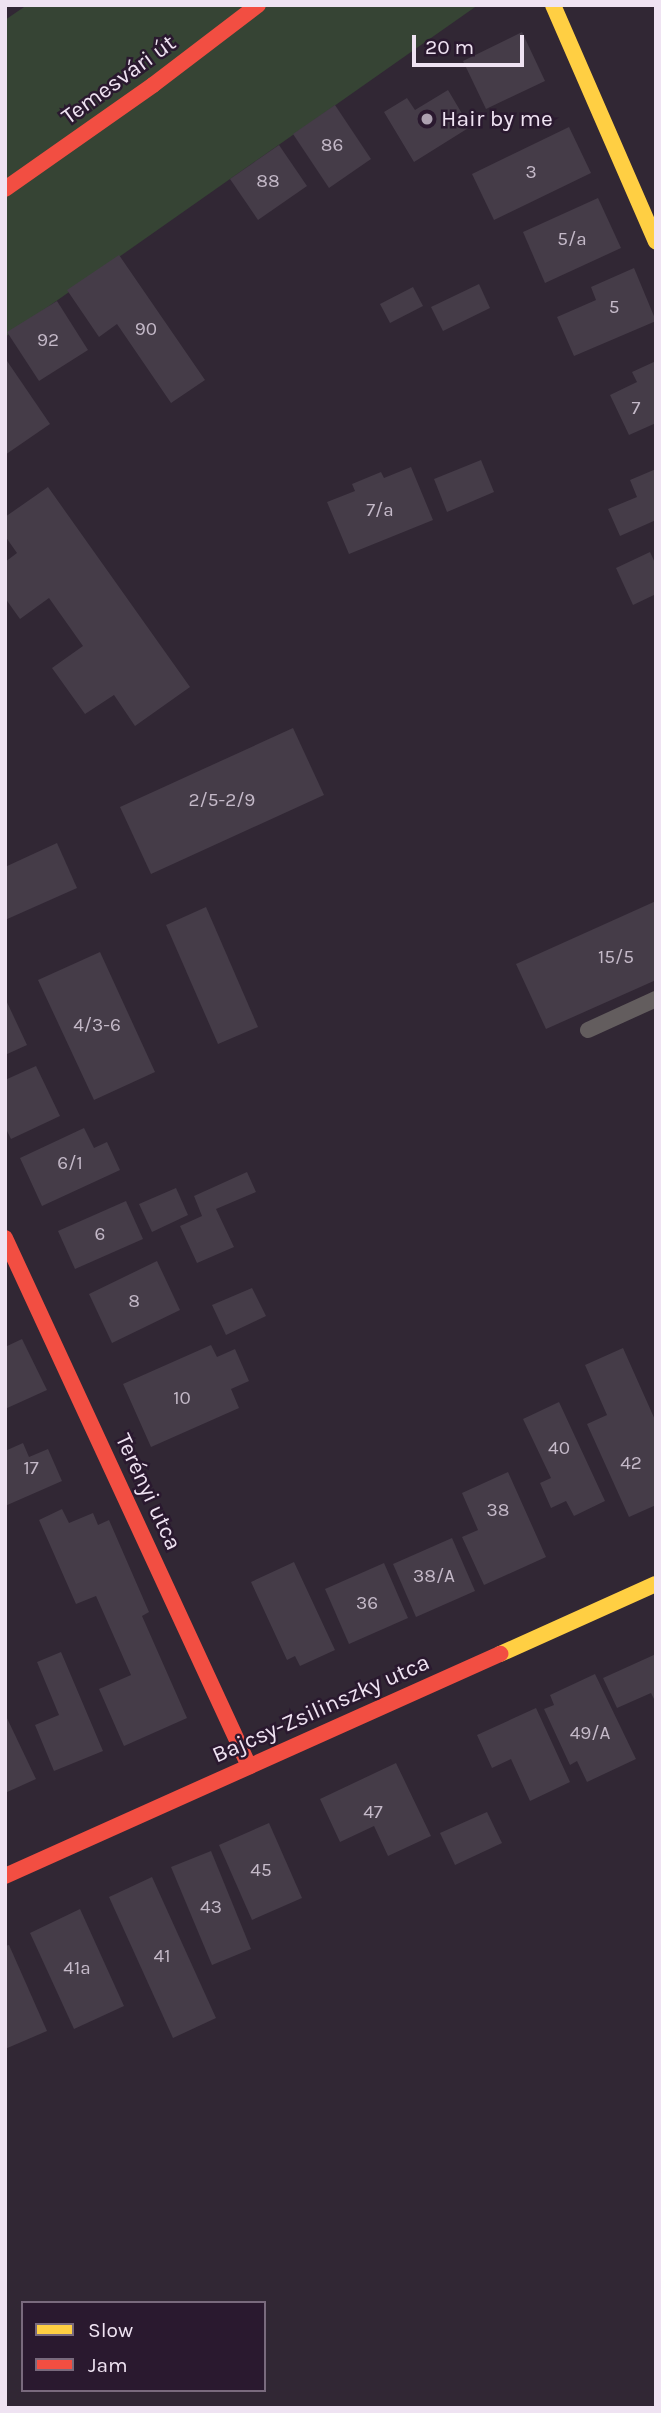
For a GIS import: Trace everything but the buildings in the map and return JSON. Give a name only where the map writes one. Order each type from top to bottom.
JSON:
[{"type":"street","name":"Temesvári út","points":[[5,189],[153,85],[258,5]]},
{"type":"street","points":[[552,5],[656,242]]},
{"type":"street","name":"Terényi utca","points":[[5,1238],[249,1766]]},
{"type":"street","name":"Bajcsy-Zsilinszky utca","points":[[5,1876],[656,1584]]},
{"type":"lane","points":[[588,1030],[656,999]]},
{"type":"green space","points":[[27,5],[478,5],[5,337],[5,20]]},
{"type":"traffic: slow","points":[[553,5],[656,242]]},
{"type":"traffic: slow","points":[[500,1654],[656,1584]]},
{"type":"traffic: jam","points":[[5,189],[153,85],[258,5]]},
{"type":"traffic: jam","points":[[5,1238],[249,1766]]},
{"type":"traffic: jam","points":[[5,1876],[500,1654]]},
{"type":"place","name":"Hair by me","points":[[427,119]]}]
